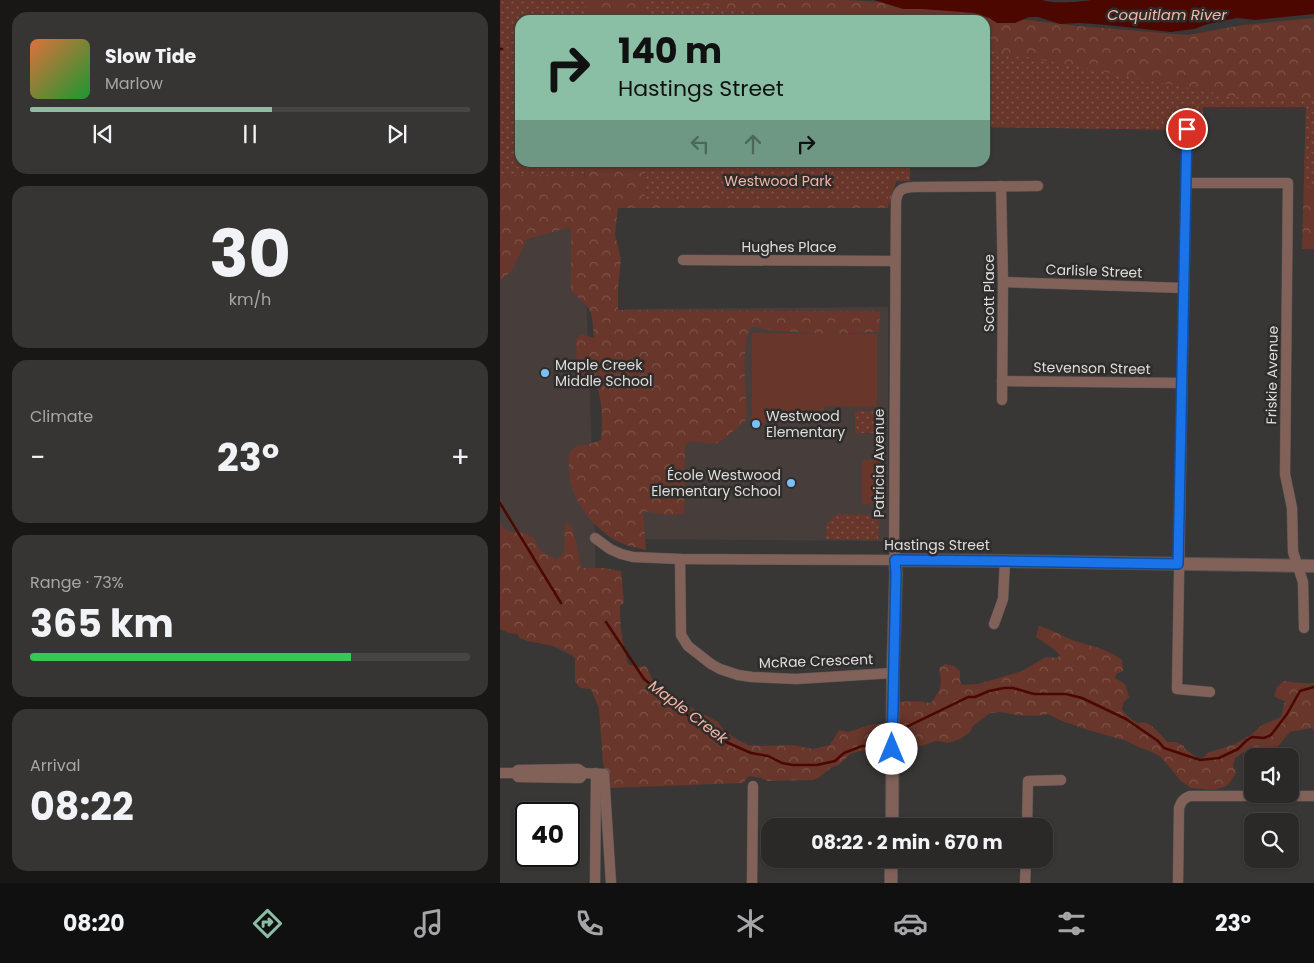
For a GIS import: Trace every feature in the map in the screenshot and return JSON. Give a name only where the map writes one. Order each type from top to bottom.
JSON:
[{"type":"street","points":[[1187,129],[1177,689],[1210,692]]},
{"type":"street","name":"Friskie Avenue","points":[[1186,183],[1288,183],[1285,474],[1292,508],[1293,552],[1303,582],[1304,628]]},
{"type":"street","points":[[1002,186],[1038,186]]},
{"type":"street","name":"Patricia Avenue","points":[[892,818],[896,573],[894,544],[896,201],[899,191],[904,188],[1002,186]]},
{"type":"street","name":"Scott Place","points":[[1002,186],[1002,400]]},
{"type":"street","name":"Hughes Place","points":[[683,260],[895,261]]},
{"type":"street","name":"Carlisle Street","points":[[1003,282],[1184,288]]},
{"type":"street","name":"Stevenson Street","points":[[1002,381],[1182,383]]},
{"type":"street","name":"Hastings Street","points":[[595,538],[610,549],[633,557],[680,559],[1005,561],[1314,566]]},
{"type":"street","name":"McRae Crescent","points":[[680,559],[681,635],[688,646],[720,669],[752,677],[796,678],[893,672]]},
{"type":"street","points":[[994,624],[1003,600],[1005,561]]},
{"type":"street","points":[[500,773],[515,773],[518,777],[576,778],[580,778],[584,773],[600,774]]},
{"type":"street","points":[[595,883],[600,774]]},
{"type":"street","points":[[600,774],[611,883]]},
{"type":"street","points":[[1027,818],[1028,781],[1061,780]]},
{"type":"street","points":[[752,883],[753,786]]},
{"type":"street","points":[[1178,883],[1179,808],[1184,798],[1190,796],[1314,796]]},
{"type":"street","points":[[891,883],[892,868]]},
{"type":"street","points":[[1025,883],[1026,868]]},
{"type":"shaded area","name":"Maple Creek Middle School","points":[[500,175],[584,175],[583,208],[595,538],[595,668],[500,619]]},
{"type":"shaded area","name":"Westwood Elementary","points":[[888,307],[888,541],[623,539],[625,309]]},
{"type":"green space","points":[[500,0],[848,0],[987,15],[515,15],[515,167],[584,167],[584,180],[585,167],[901,167],[888,208],[618,208],[615,234],[621,259],[618,310],[880,311],[879,332],[829,334],[777,331],[754,327],[749,329],[745,347],[747,412],[745,421],[717,443],[710,444],[693,441],[687,443],[685,447],[684,514],[666,515],[643,511],[646,550],[619,542],[602,531],[587,515],[572,487],[570,452],[576,446],[587,445],[601,440],[602,419],[601,403],[597,389],[594,384],[577,374],[576,340],[580,334],[594,338],[590,311],[571,292],[571,227],[527,239],[511,272],[500,280]]},
{"type":"green space","points":[[500,0],[585,0],[585,15],[515,15],[515,167],[585,167],[584,175],[500,175]]},
{"type":"green space","points":[[644,0],[665,0],[772,15],[644,15]]},
{"type":"green space","points":[[990,15],[1078,26],[1188,35],[1243,25],[1314,18],[1314,249],[1302,249],[1306,107],[1203,107],[1203,130],[990,127]]},
{"type":"green space","points":[[990,50],[1247,99],[1314,99],[1314,187],[1304,187],[1306,107],[1203,107],[1203,130],[990,127]]},
{"type":"green space","name":"Westwood Park","points":[[645,167],[910,167],[910,181],[888,181],[888,199],[645,199]]},
{"type":"green space","points":[[752,333],[877,334],[877,407],[824,406],[824,423],[752,423]]},
{"type":"green space","points":[[855,411],[875,411],[875,433],[855,433]]},
{"type":"green space","points":[[862,460],[880,460],[879,505],[862,504]]},
{"type":"green space","points":[[838,514],[879,515],[878,540],[826,539],[827,523]]},
{"type":"green space","points":[[500,522],[511,532],[528,534],[535,540],[541,551],[556,559],[564,553],[565,524],[571,525],[581,568],[604,568],[621,571],[624,603],[620,606],[620,621],[628,664],[637,667],[646,666],[655,685],[718,722],[725,731],[738,740],[748,745],[792,745],[813,749],[830,745],[839,730],[848,732],[873,724],[882,724],[882,750],[861,751],[850,754],[839,765],[832,767],[813,780],[768,781],[749,776],[743,783],[610,788],[603,763],[599,709],[591,689],[580,688],[575,682],[575,658],[558,647],[528,641],[520,638],[517,634],[500,629]]},
{"type":"green space","points":[[1039,626],[1072,640],[1104,650],[1122,660],[1123,671],[1116,674],[1115,678],[1125,684],[1129,697],[1123,703],[1122,710],[1136,722],[1151,726],[1167,742],[1176,742],[1184,746],[1184,748],[1199,759],[1207,753],[1235,744],[1251,735],[1262,725],[1281,717],[1285,701],[1274,696],[1277,687],[1284,681],[1314,683],[1314,731],[1312,728],[1290,732],[1277,748],[1244,748],[1244,752],[1235,758],[1233,766],[1236,773],[1228,785],[1214,790],[1191,788],[1181,781],[1161,757],[1152,752],[1124,740],[1062,721],[1048,714],[1035,716],[1000,712],[990,713],[960,739],[949,743],[936,741],[912,749],[899,748],[899,702],[916,701],[931,703],[940,687],[939,668],[945,664],[954,666],[960,671],[962,685],[978,684],[1022,671],[1046,657],[1057,658],[1060,655],[1036,637]]},
{"type":"water","name":"Coquitlam River","points":[[874,0],[1042,0],[1073,2],[1091,0],[1314,0],[1314,14],[1256,20],[1237,18],[1194,29],[1171,32],[1080,23],[1060,24],[1038,17],[1029,17],[1015,23],[997,23],[990,19],[990,15],[903,9]]},
{"type":"waterway","name":"Maple Creek","points":[[500,503],[561,603]]},
{"type":"waterway","name":"Maple Creek","points":[[606,622],[644,679],[686,714],[726,742],[751,753],[768,756],[782,763],[793,765],[817,765],[835,761],[844,753],[862,746],[883,746]]},
{"type":"waterway","name":"Maple Creek","points":[[904,728],[968,697],[975,697],[989,691],[1013,688],[1034,694],[1066,694],[1082,698],[1126,719],[1158,741],[1164,748],[1200,760],[1219,758],[1238,749],[1252,737],[1264,738],[1271,735],[1287,714],[1300,691],[1314,687]]},
{"type":"place","name":"Maple Creek Middle School","points":[[545,373]]},
{"type":"place","name":"Westwood Elementary","points":[[756,424]]},
{"type":"place","name":"École Westwood Elementary School","points":[[791,483]]},
{"type":"route","points":[[892,749],[895,560],[1178,564],[1187,129]]}]
